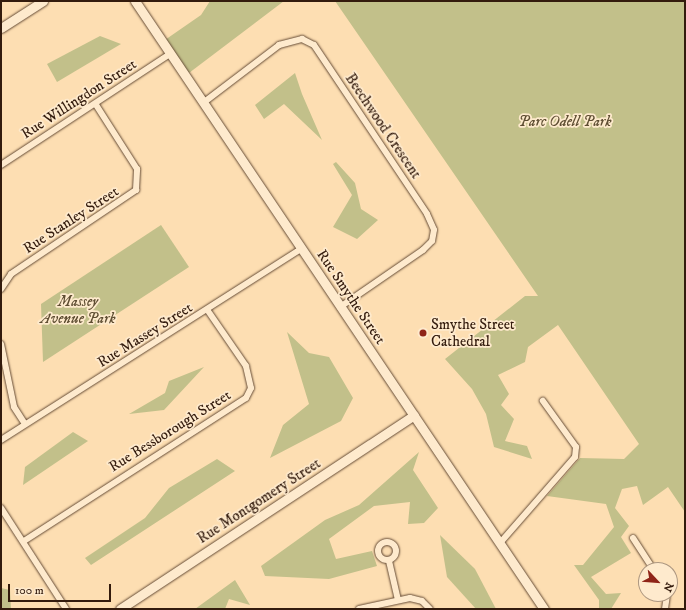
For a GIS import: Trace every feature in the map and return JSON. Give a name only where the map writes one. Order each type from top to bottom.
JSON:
[{"type":"main road","points":[[1,28],[43,1]]},
{"type":"main road","name":"Rue Smythe Street","points":[[137,2],[170,54],[544,609]]},
{"type":"main road","name":"Rue Montgomery Street","points":[[120,609],[414,415]]},
{"type":"street","name":"Beechwood Crescent","points":[[203,103],[279,44],[302,39],[314,45],[427,214],[434,232],[432,241],[423,250],[340,307]]},
{"type":"street","name":"Rue Willingdon Street","points":[[1,165],[96,105],[170,54]]},
{"type":"street","name":"Rue Stanley Street","points":[[1,289],[11,274],[136,190],[137,169],[96,105]]},
{"type":"street","name":"Rue Massey Street","points":[[1,440],[208,311],[301,249]]},
{"type":"street","name":"Rue Bessborough Street","points":[[24,541],[246,398],[250,388],[246,366],[208,311]]},
{"type":"street","points":[[1,344],[14,407],[25,424]]},
{"type":"street","points":[[500,544],[575,457],[576,447],[543,401]]},
{"type":"street","points":[[1,508],[24,541],[66,609]]},
{"type":"street","points":[[633,538],[649,562]]},
{"type":"street","points":[[389,560],[398,600]]},
{"type":"street","points":[[359,609],[398,600],[422,601],[430,609]]},
{"type":"green space","points":[[210,1],[284,1],[185,76],[162,42],[201,15]]},
{"type":"green space","name":"Parc Odell Park","points":[[335,1],[685,1],[685,512],[668,487],[643,505],[637,486],[622,489],[615,508],[629,526],[621,537],[631,553],[591,577],[606,594],[621,593],[611,609],[599,609],[599,600],[574,565],[583,565],[614,527],[606,504],[547,496],[580,458],[624,459],[639,444],[558,325],[528,347],[525,362],[498,375],[509,394],[501,405],[514,419],[505,441],[527,446],[532,459],[494,447],[486,414],[472,389],[445,359],[525,296],[538,296]]},
{"type":"green space","points":[[100,36],[121,44],[57,82],[47,64]]},
{"type":"green space","points":[[295,73],[302,94],[322,140],[284,104],[264,119],[255,105]]},
{"type":"green space","points":[[336,162],[355,183],[361,209],[378,220],[357,239],[333,227],[352,195],[333,164]]},
{"type":"green space","name":"Massey Avenue Park","points":[[161,225],[189,267],[43,362],[41,304]]},
{"type":"green space","points":[[287,332],[309,353],[329,357],[353,398],[341,421],[270,458],[283,425],[309,404]]},
{"type":"green space","points":[[204,367],[164,410],[129,414],[165,393],[169,381]]},
{"type":"green space","points":[[73,432],[88,441],[23,485],[25,467]]},
{"type":"green space","points":[[419,452],[413,470],[438,508],[424,523],[408,524],[410,502],[374,506],[329,539],[336,559],[372,551],[377,566],[329,579],[265,576],[261,566],[325,520],[359,505]]},
{"type":"green space","points":[[217,459],[235,471],[91,565],[85,558],[145,518],[169,488]]},
{"type":"green space","points":[[440,535],[475,569],[496,609],[476,609],[447,577]]},
{"type":"green space","points":[[235,580],[250,605],[229,599],[225,609],[195,609]]},
{"type":"green space","points":[[1,588],[10,590],[11,609],[1,609]]},
{"type":"place","name":"Smythe Street Cathedral","points":[[423,333]]}]
